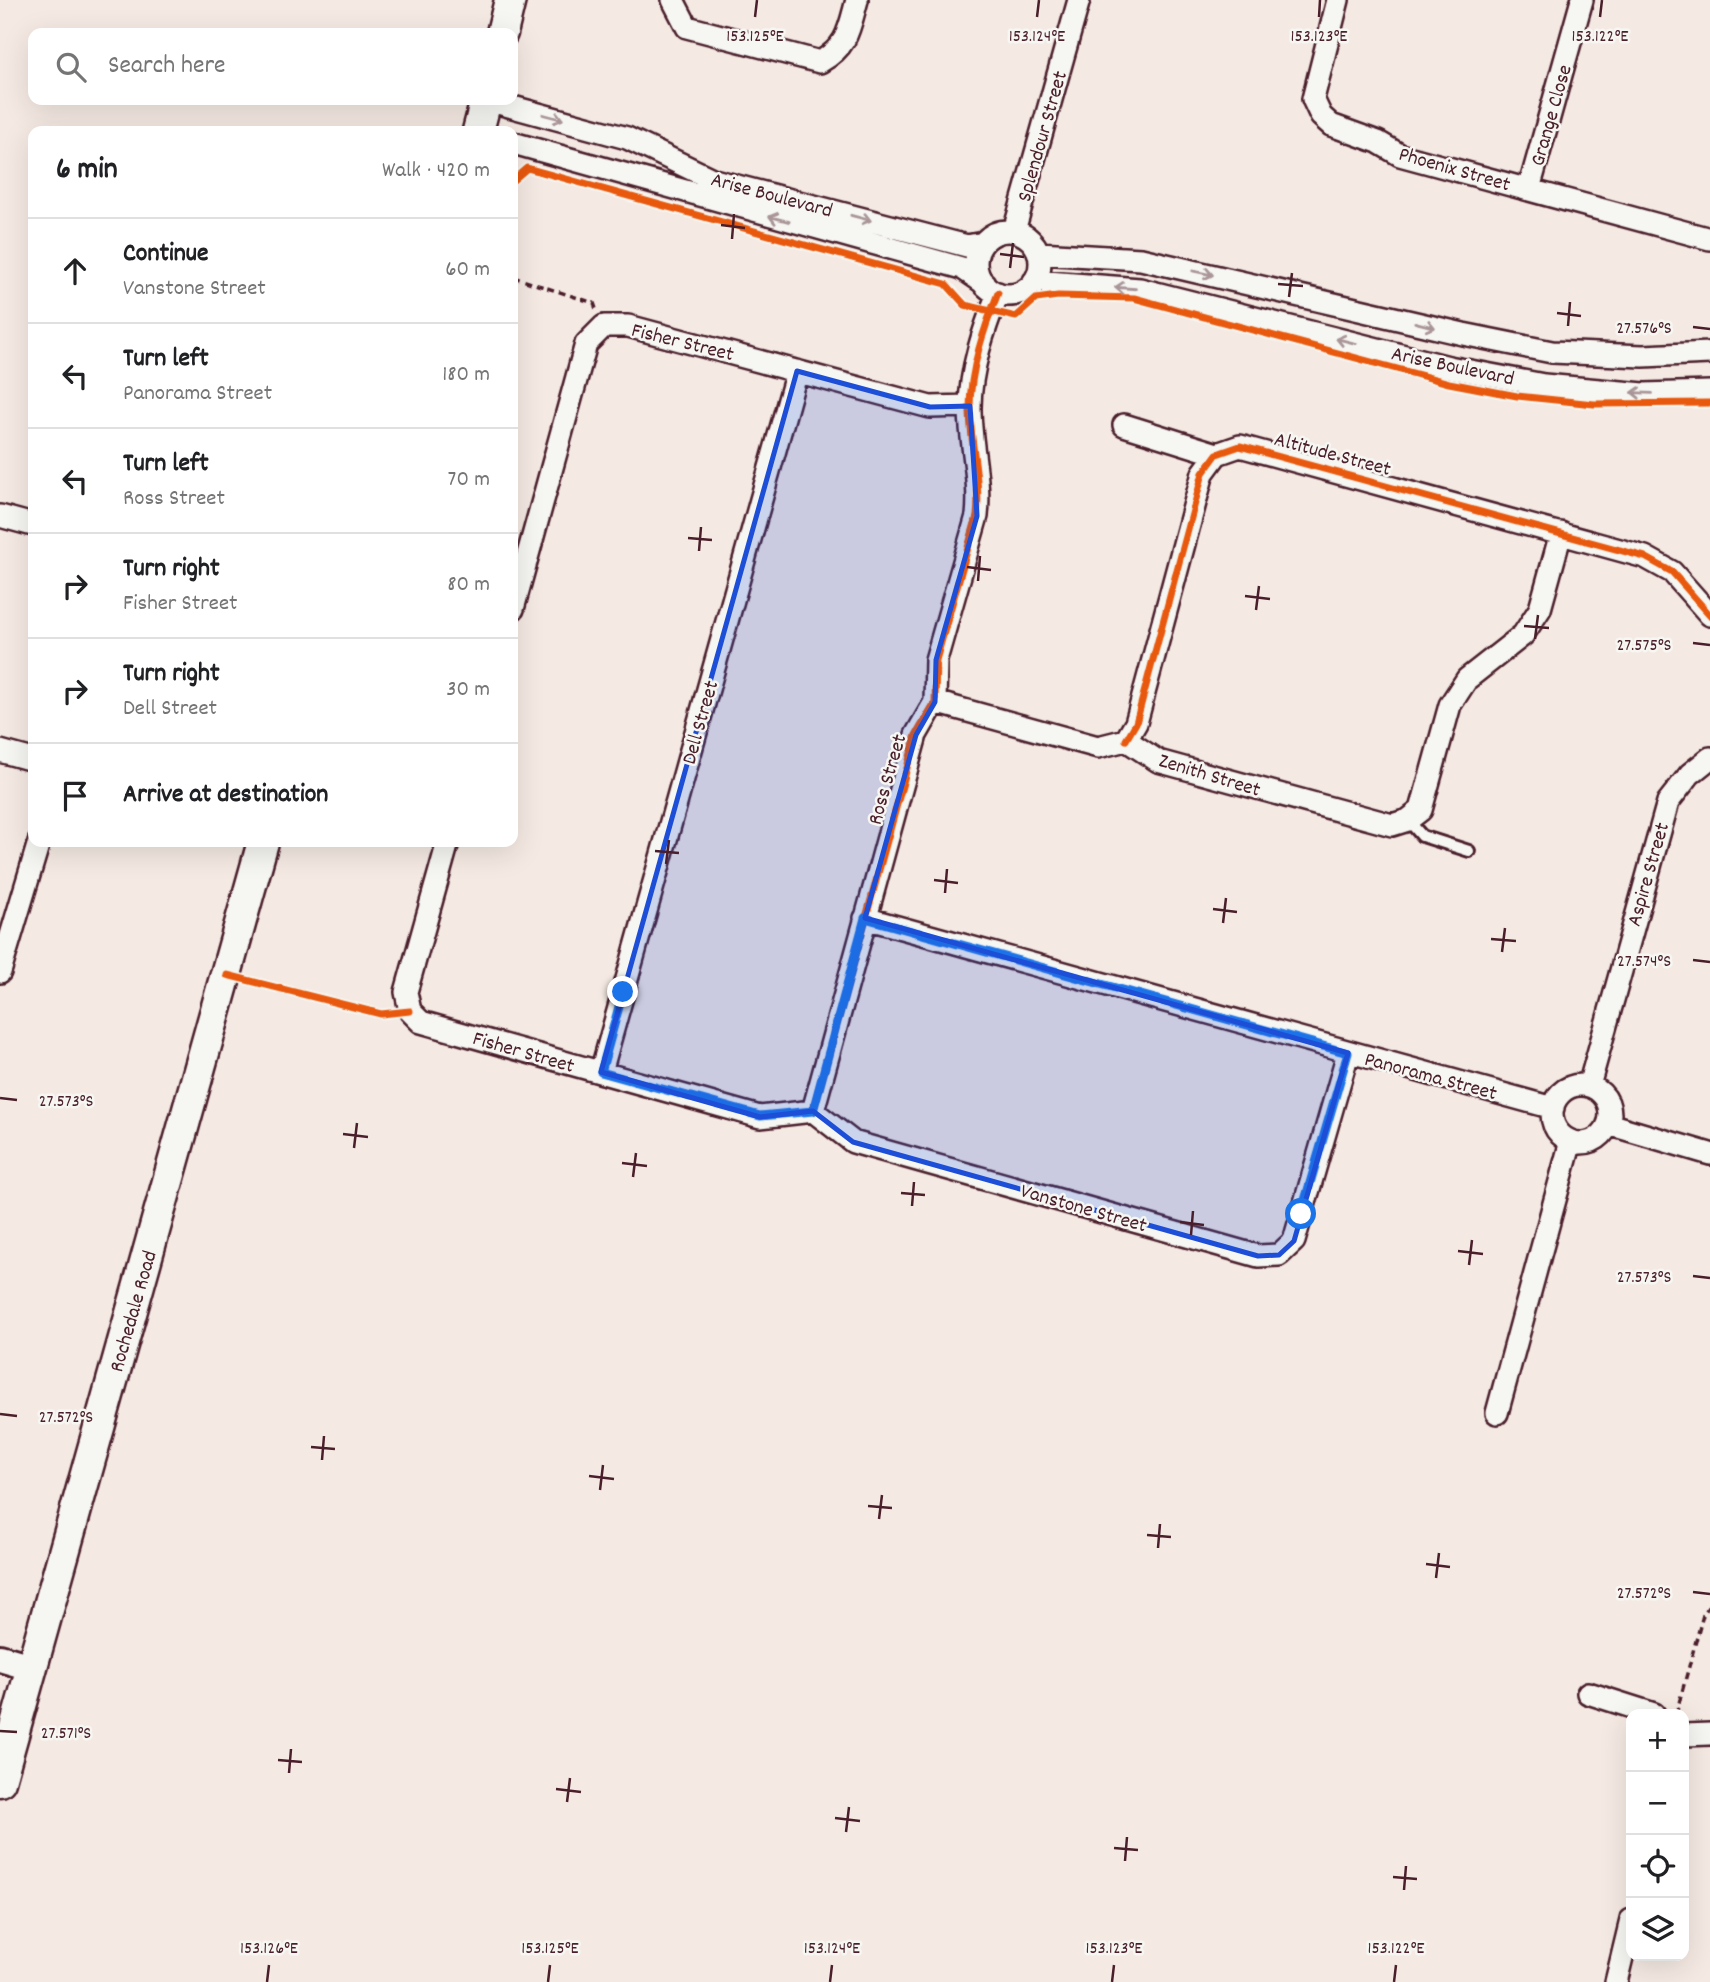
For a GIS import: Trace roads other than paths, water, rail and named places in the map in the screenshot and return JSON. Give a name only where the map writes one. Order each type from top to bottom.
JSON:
[{"type":"main road","points":[[503,28],[510,0]]},
{"type":"main road","points":[[479,126],[485,105]]},
{"type":"main road","name":"Rochedale Road","points":[[0,1781],[262,847]]},
{"type":"street","points":[[673,0],[687,27],[820,62],[838,52],[848,34],[857,0]]},
{"type":"street","name":"Splendour Street","points":[[1014,231],[1079,0]]},
{"type":"street","name":"Phoenix Street","points":[[1338,0],[1315,82],[1313,99],[1321,116],[1331,125],[1378,142],[1400,155],[1710,239]]},
{"type":"street","name":"Grange Close","points":[[1529,189],[1582,0]]},
{"type":"street","name":"Arise Boulevard","points":[[504,105],[626,138],[714,180],[967,246],[983,243]]},
{"type":"street","name":"Arise Boulevard","points":[[518,145],[962,268],[991,288]]},
{"type":"street","points":[[1014,231],[1030,239],[1039,253],[1040,263],[1034,281],[1018,293],[991,288],[976,263],[983,243],[997,233],[1014,231]]},
{"type":"street","name":"Arise Boulevard","points":[[1039,253],[1141,259],[1552,352],[1643,356],[1710,354]]},
{"type":"street","name":"Arise Boulevard","points":[[1034,281],[1140,289],[1449,367],[1544,385],[1644,394],[1710,391]]},
{"type":"street","name":"Ross Street","points":[[813,1111],[916,735],[935,702],[936,660],[977,516],[979,496],[970,406],[991,288]]},
{"type":"street","name":"Fisher Street","points":[[518,590],[586,344],[604,326],[628,326],[930,407],[970,406]]},
{"type":"street","name":"Dell Street","points":[[601,1072],[797,371]]},
{"type":"street","name":"Altitude Street","points":[[1124,425],[1217,454],[1240,446],[1645,557],[1672,572],[1710,615]]},
{"type":"street","points":[[935,702],[1098,747],[1126,740],[1136,723],[1203,473],[1217,454]]},
{"type":"street","points":[[0,516],[28,524]]},
{"type":"street","points":[[1408,820],[1421,810],[1450,705],[1467,679],[1523,635],[1529,626],[1540,609],[1562,533]]},
{"type":"street","name":"Zenith Street","points":[[1126,740],[1158,761],[1392,825],[1408,820]]},
{"type":"street","points":[[0,751],[28,759]]},
{"type":"street","name":"Aspire Street","points":[[1589,1086],[1668,803],[1690,775],[1710,758]]},
{"type":"street","points":[[0,972],[38,847]]},
{"type":"street","name":"Fisher Street","points":[[447,847],[406,992],[410,1012],[421,1022],[760,1116],[813,1111]]},
{"type":"street","name":"Panorama Street","points":[[865,918],[1553,1108]]},
{"type":"street","name":"Vanstone Street","points":[[813,1111],[853,1142],[1258,1256],[1279,1255],[1294,1241],[1348,1053]]},
{"type":"street","points":[[1580,1085],[1589,1086],[1607,1101],[1608,1124],[1593,1140],[1571,1141],[1556,1128],[1553,1108],[1562,1092],[1580,1085]]},
{"type":"street","points":[[1608,1124],[1710,1154]]},
{"type":"street","points":[[1497,1413],[1571,1141]]},
{"type":"street","points":[[0,1658],[31,1667]]},
{"type":"street","points":[[1588,1693],[1638,1709]]},
{"type":"street","points":[[1689,1735],[1710,1734]]},
{"type":"street","points":[[1616,1982],[1626,1941]]},
{"type":"lane","points":[[1408,820],[1422,836],[1469,851]]}]
